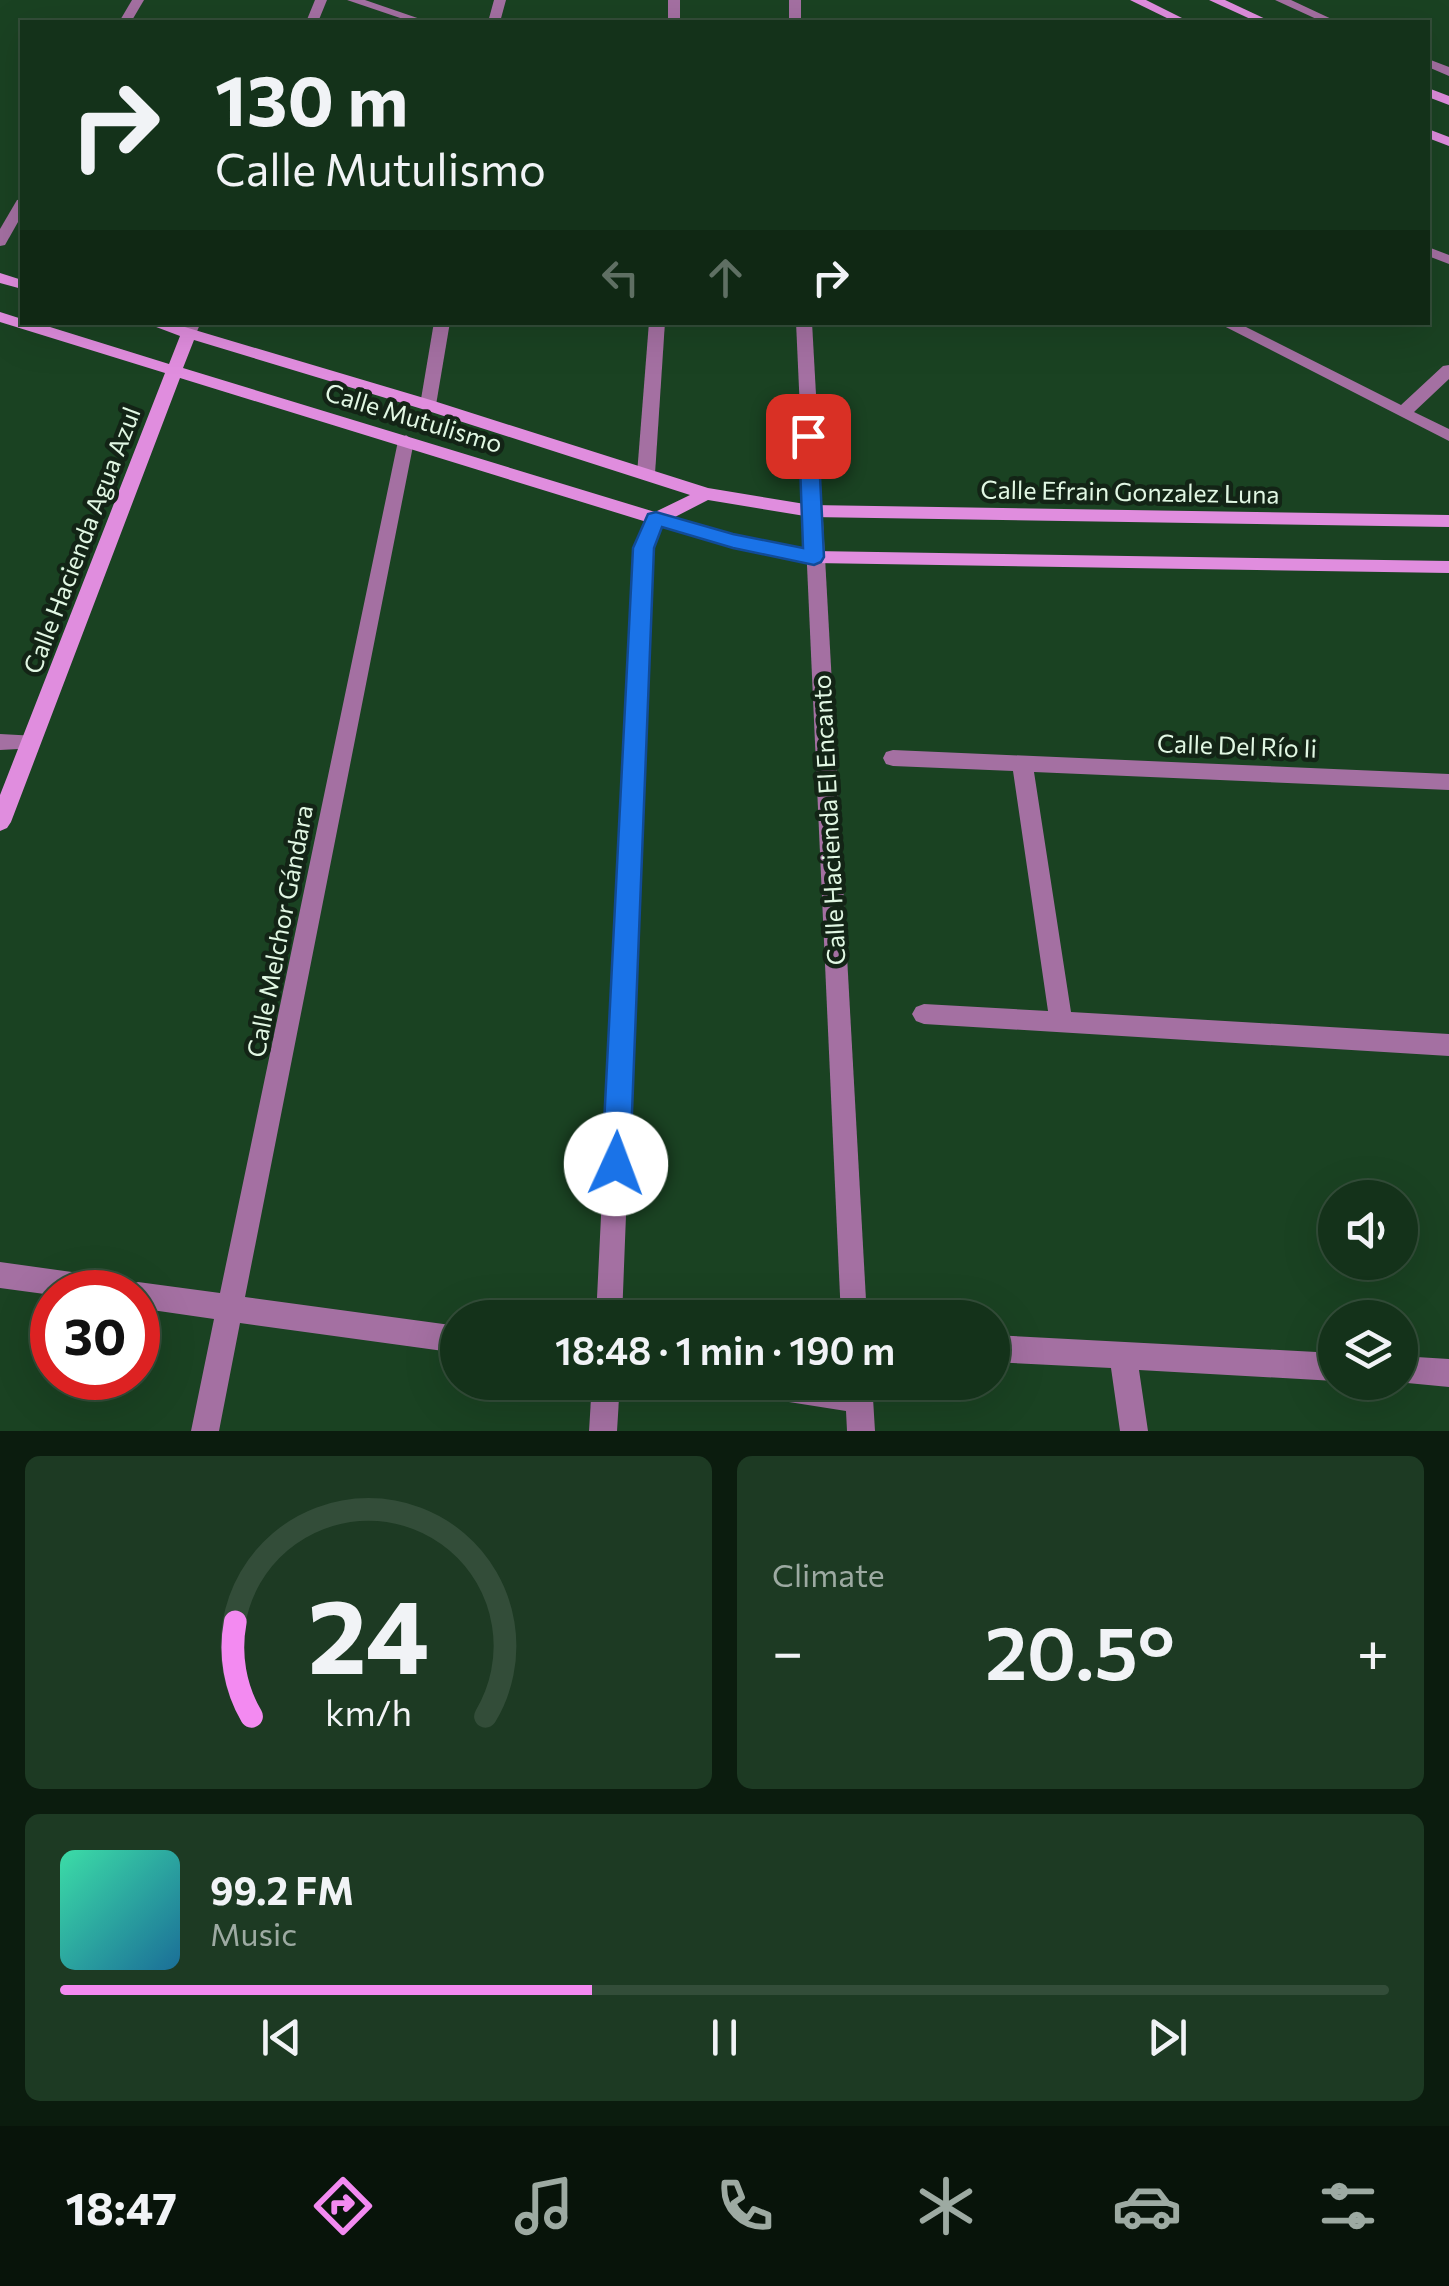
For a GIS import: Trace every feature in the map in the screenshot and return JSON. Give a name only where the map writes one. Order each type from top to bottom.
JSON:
[{"type":"street","points":[[353,0],[417,20]]},
{"type":"street","points":[[1136,0],[1180,20]]},
{"type":"street","points":[[1215,0],[1261,20]]},
{"type":"street","points":[[1280,0],[1327,20]]},
{"type":"street","points":[[0,242],[20,207]]},
{"type":"street","name":"Calle Mutulismo","points":[[27,325],[733,541],[814,557]]},
{"type":"street","points":[[428,405],[441,325]]},
{"type":"street","points":[[646,474],[656,325]]},
{"type":"street","name":"Calle Hacienda El Encanto","points":[[804,325],[853,1300]]},
{"type":"street","points":[[1229,325],[1449,436]]},
{"type":"street","name":"Calle Mutulismo","points":[[191,328],[706,494],[811,511]]},
{"type":"street","name":"Calle Hacienda Agua Azul","points":[[0,822],[191,328]]},
{"type":"street","points":[[1403,413],[1449,370]]},
{"type":"street","name":"Calle Melchor Gándara","points":[[205,1431],[406,441]]},
{"type":"street","points":[[610,1300],[643,548],[656,518],[706,494]]},
{"type":"street","name":"Calle Efrain Gonzalez Luna","points":[[811,511],[1449,521]]},
{"type":"street","points":[[814,557],[1449,566]]},
{"type":"street","points":[[0,742],[30,742]]},
{"type":"street","name":"Calle Del Río Ii","points":[[894,758],[1449,782]]},
{"type":"street","points":[[1022,764],[1061,1022]]},
{"type":"street","points":[[924,1014],[1449,1045]]},
{"type":"street","points":[[0,1275],[30,1279]]},
{"type":"street","points":[[160,1298],[440,1337]]},
{"type":"street","points":[[1010,1349],[1318,1366]]},
{"type":"street","points":[[1123,1355],[1134,1431]]},
{"type":"street","points":[[1418,1371],[1449,1373]]},
{"type":"street","points":[[603,1431],[605,1400]]},
{"type":"street","points":[[858,1400],[860,1431]]},
{"type":"route","points":[[616,1164],[643,548],[656,518],[733,541],[814,557],[808,436]]}]
